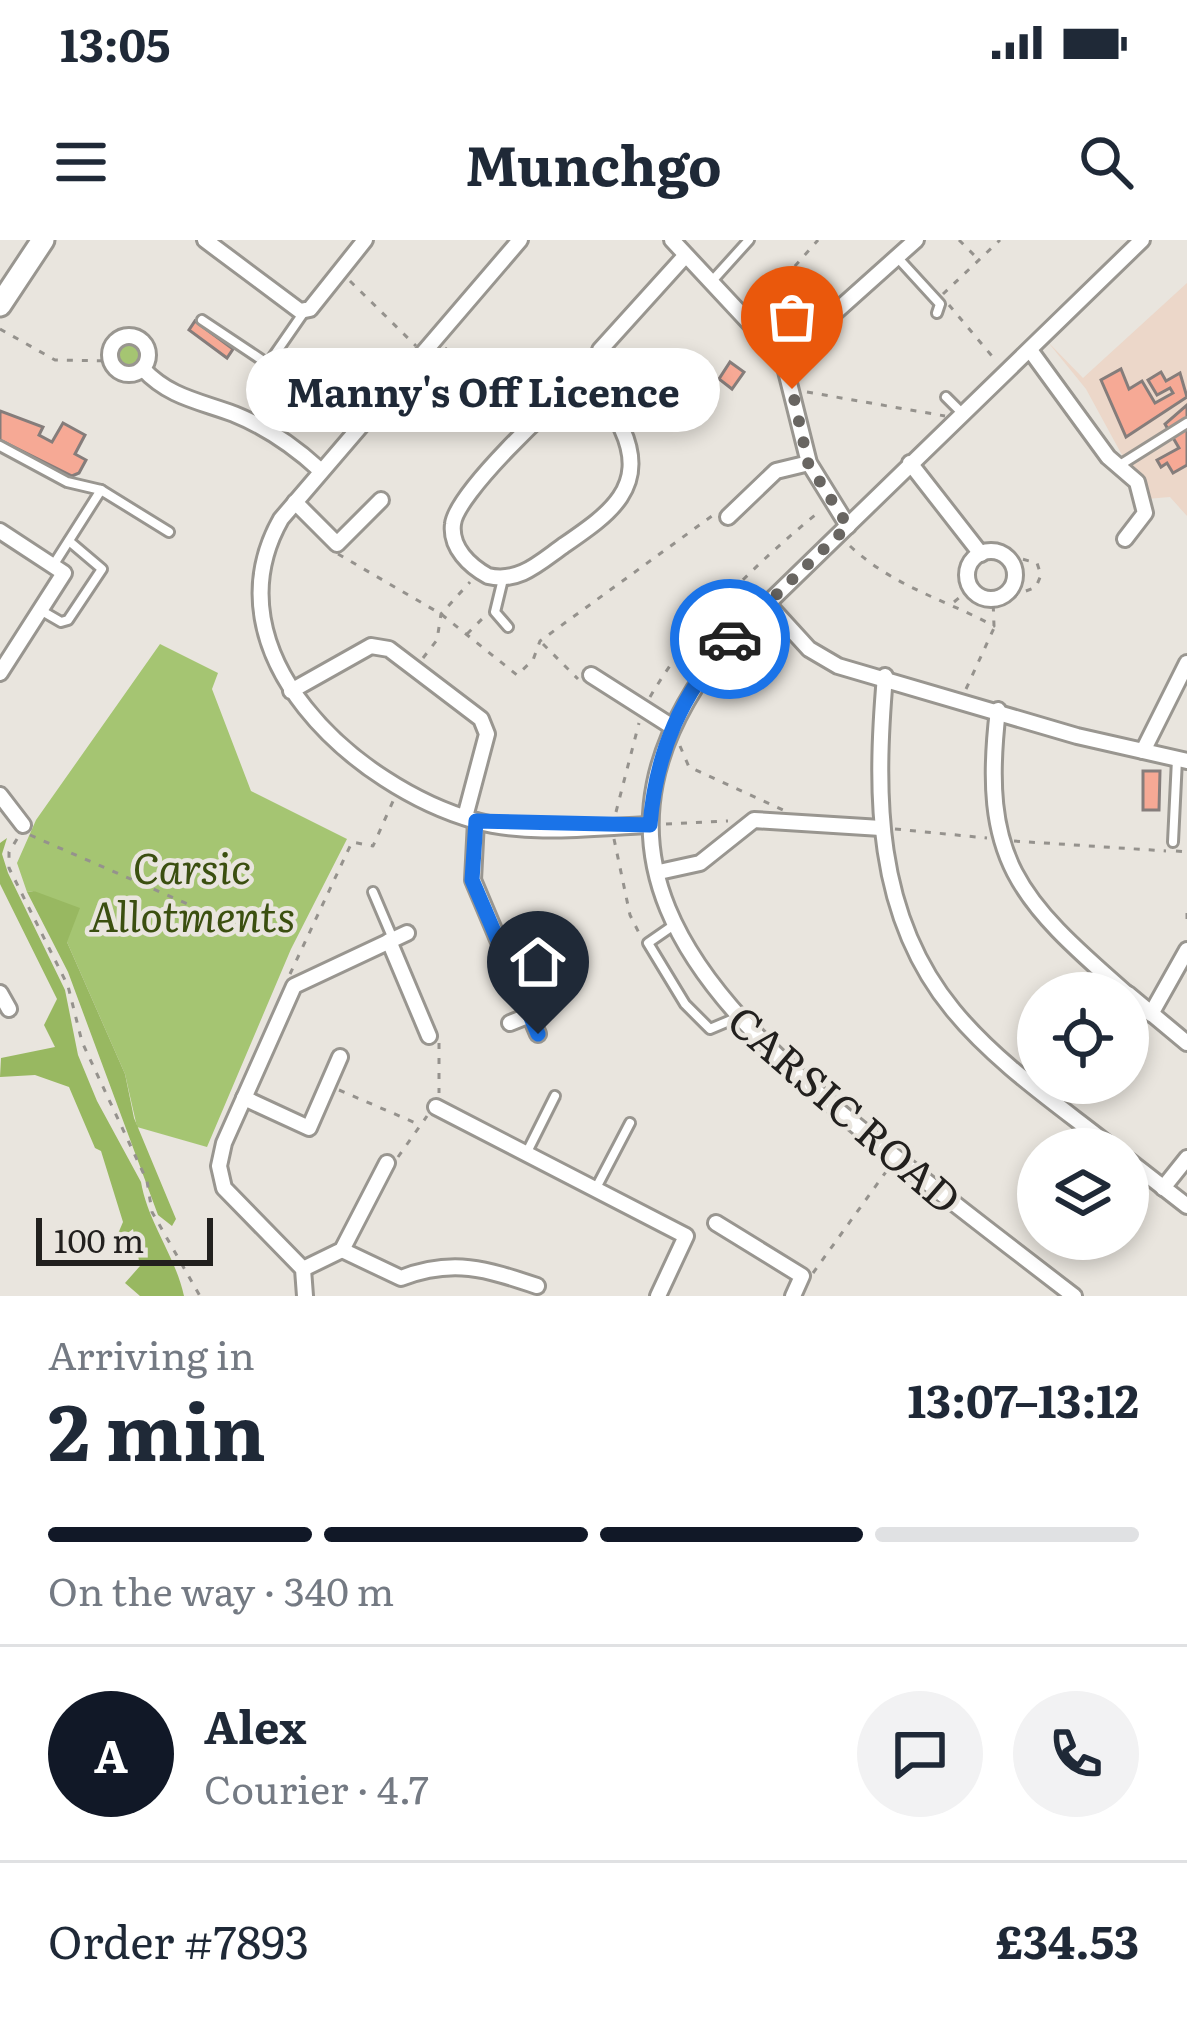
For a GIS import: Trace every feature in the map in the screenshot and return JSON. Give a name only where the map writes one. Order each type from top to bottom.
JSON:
[{"type":"main road","points":[[0,305],[43,240]]},
{"type":"street","points":[[205,240],[305,311],[365,240]]},
{"type":"street","points":[[520,240],[320,470],[268,542],[259,577],[264,623],[291,691],[335,743],[398,792],[470,819],[650,825]]},
{"type":"street","points":[[783,359],[916,240]]},
{"type":"street","name":"CARSIC ROAD","points":[[1074,1296],[896,1158],[772,1056],[736,1018],[682,946],[650,825],[671,726],[696,680],[767,603],[1142,240]]},
{"type":"street","points":[[579,383],[590,391],[599,388],[604,376],[597,365],[600,350],[678,245],[750,317],[783,359],[808,463],[844,531]]},
{"type":"street","points":[[133,336],[147,350],[143,368],[122,374],[110,361],[114,342],[133,336]]},
{"type":"street","points":[[1030,350],[1119,466],[1137,482],[1145,513],[1125,539]]},
{"type":"street","points":[[597,365],[582,368],[579,383],[524,436],[453,520],[457,549],[479,571],[503,579],[521,576],[613,511],[626,494],[633,470],[628,443],[599,388]]},
{"type":"street","points":[[143,368],[168,392],[237,416],[279,437],[320,470]]},
{"type":"street","points":[[728,517],[776,471],[808,463]]},
{"type":"street","points":[[910,463],[981,554]]},
{"type":"street","points":[[295,502],[337,544],[381,500]]},
{"type":"street","points":[[0,531],[59,569],[40,610],[0,673]]},
{"type":"street","points":[[999,553],[1012,564],[1014,579],[994,601],[970,588],[967,572],[981,554],[999,553]]},
{"type":"street","points":[[767,603],[809,649],[838,665],[1182,760]]},
{"type":"street","points":[[291,691],[371,646],[389,649],[482,719],[487,734],[470,819],[472,880],[538,1034]]},
{"type":"street","points":[[1143,751],[1187,663]]},
{"type":"street","points":[[591,675],[671,726]]},
{"type":"street","points":[[885,676],[877,772],[881,828],[905,933],[953,1010],[1034,1086],[1087,1128]]},
{"type":"street","points":[[998,710],[991,770],[1002,840],[1044,922],[1102,972]]},
{"type":"street","points":[[0,795],[23,825]]},
{"type":"street","points":[[659,872],[700,863],[754,820],[881,828]]},
{"type":"street","points":[[305,1296],[303,1269],[224,1188],[219,1166],[224,1143],[294,986],[396,938],[429,1036]]},
{"type":"street","points":[[1187,950],[1151,1014],[1187,1043]]},
{"type":"street","points":[[0,993],[9,1009]]},
{"type":"street","points":[[510,1023],[530,1015]]},
{"type":"street","points":[[244,1098],[309,1128],[340,1057]]},
{"type":"street","points":[[436,1107],[686,1236],[658,1296]]},
{"type":"street","points":[[1162,1188],[1187,1157]]},
{"type":"street","points":[[303,1269],[342,1250],[387,1163]]},
{"type":"street","points":[[1149,1177],[1187,1207]]},
{"type":"street","points":[[716,1223],[802,1276],[793,1296]]},
{"type":"street","points":[[342,1250],[401,1278],[437,1264],[491,1271],[537,1286]]},
{"type":"lane","points":[[711,282],[749,240]]},
{"type":"lane","points":[[897,257],[937,296],[937,314]]},
{"type":"lane","points":[[202,320],[264,363],[281,348],[305,311]]},
{"type":"lane","points":[[946,397],[961,416]]},
{"type":"lane","points":[[1119,466],[1187,423]]},
{"type":"lane","points":[[0,446],[67,482],[101,490],[169,532]]},
{"type":"lane","points":[[59,569],[69,541],[101,490]]},
{"type":"lane","points":[[40,610],[61,622],[68,620],[102,569],[69,541]]},
{"type":"lane","points":[[503,579],[496,612],[508,627]]},
{"type":"lane","points":[[1173,842],[1182,760]]},
{"type":"lane","points":[[373,892],[396,938]]},
{"type":"lane","points":[[674,925],[648,943],[686,1004],[710,1029],[736,1018]]},
{"type":"lane","points":[[526,1154],[555,1096]]},
{"type":"lane","points":[[596,1189],[630,1123]]},
{"type":"path","points":[[750,317],[818,240]]},
{"type":"path","points":[[959,240],[977,259]]},
{"type":"path","points":[[1000,240],[937,296],[1006,372]]},
{"type":"path","points":[[340,272],[422,353]]},
{"type":"path","points":[[0,329],[56,360],[110,361]]},
{"type":"path","points":[[434,339],[466,366],[476,394],[524,436]]},
{"type":"path","points":[[279,437],[321,379],[281,348]]},
{"type":"path","points":[[792,389],[961,416]]},
{"type":"path","points":[[337,544],[333,549],[344,560],[441,614],[517,675],[533,660],[540,641],[720,509],[728,517]]},
{"type":"path","points":[[844,531],[877,570],[934,602],[952,603],[994,626]]},
{"type":"path","points":[[963,700],[974,662],[993,638],[994,601],[1036,587],[1041,575],[1037,563],[999,553]]},
{"type":"path","points":[[415,669],[437,640],[441,614],[479,571]]},
{"type":"path","points":[[952,603],[970,588]]},
{"type":"path","points":[[466,635],[498,603]]},
{"type":"path","points":[[540,641],[578,680],[591,675]]},
{"type":"path","points":[[671,726],[689,766],[784,808],[792,823]]},
{"type":"path","points":[[294,986],[289,976],[352,842],[373,846],[398,792]]},
{"type":"path","points":[[650,825],[754,820]]},
{"type":"path","points":[[23,825],[9,852],[9,868],[68,986],[82,1042],[183,1270],[200,1296]]},
{"type":"path","points":[[23,825],[28,835],[221,919]]},
{"type":"path","points":[[881,828],[1187,852]]},
{"type":"path","points":[[1187,913],[1187,924]]},
{"type":"path","points":[[387,1163],[395,1162],[436,1107],[442,1055],[438,1039],[429,1036]]},
{"type":"path","points":[[328,1085],[420,1125]]},
{"type":"path","points":[[802,1276],[812,1276],[896,1158]]},
{"type":"shaded area","points":[[1187,283],[1187,516],[1170,497],[1146,499],[1086,389],[1047,341],[1083,378]]},
{"type":"green space","points":[[128,343],[141,356],[128,369],[115,356]]},
{"type":"green space","name":"Carsic Allotments","points":[[160,644],[218,673],[212,689],[251,791],[347,839],[291,949],[207,1147],[137,1127],[125,1074],[67,942],[34,891],[27,892],[17,863],[36,820]]},
{"type":"green space","points":[[7,838],[2,854],[8,873],[65,990],[78,1055],[141,1182],[184,1296],[140,1296],[125,1283],[140,1266],[133,1229],[114,1243],[123,1222],[101,1151],[95,1148],[69,1087],[35,1075],[0,1077],[1,1058],[55,1047],[44,1025],[57,999],[0,884],[0,843]]},
{"type":"green space","points":[[27,892],[80,908],[67,942],[125,1074],[134,1118],[176,1219],[172,1226],[158,1215],[68,972]]},
{"type":"building","points":[[195,321],[233,349],[227,358],[189,330]]},
{"type":"building","points":[[730,362],[744,372],[732,389],[719,379]]},
{"type":"building","points":[[1121,369],[1129,389],[1142,381],[1155,403],[1173,393],[1170,388],[1157,395],[1148,380],[1161,372],[1166,381],[1180,373],[1187,397],[1126,437],[1101,380]]},
{"type":"building","points":[[1187,405],[1187,465],[1173,473],[1167,463],[1161,467],[1157,460],[1179,448],[1165,424]]},
{"type":"building","points":[[0,411],[43,427],[39,435],[52,442],[63,423],[85,435],[75,454],[86,460],[79,473],[72,476],[0,440]]},
{"type":"building","points":[[1143,771],[1160,771],[1159,810],[1143,810]]},
{"type":"way so far","points":[[730,639],[848,526],[808,463],[792,389]]},
{"type":"place","name":"Manny's Off Licence","points":[[792,389]]},
{"type":"route","points":[[538,1034],[472,880],[476,821],[504,826],[650,825],[671,726],[696,680],[730,639]]}]
